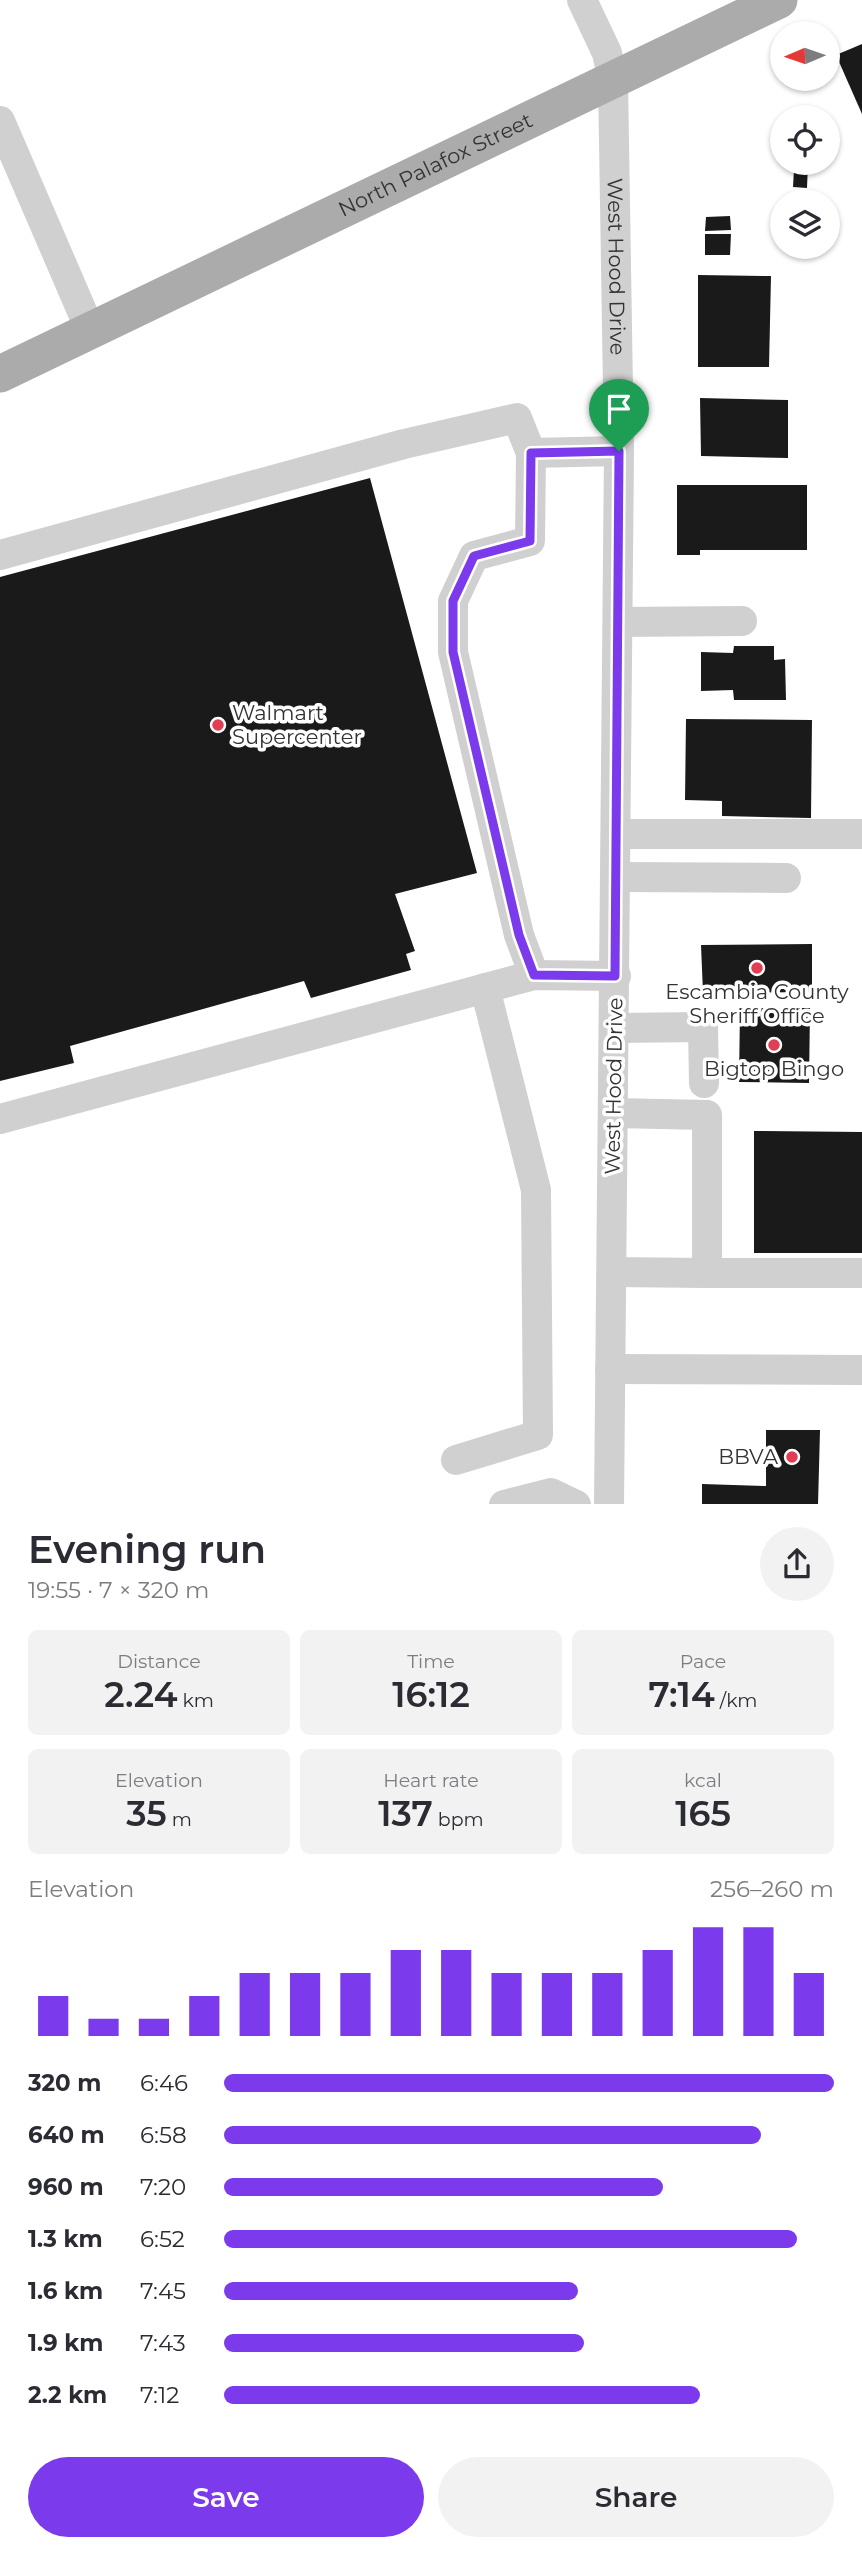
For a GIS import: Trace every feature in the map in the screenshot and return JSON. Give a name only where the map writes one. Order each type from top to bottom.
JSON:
[{"type":"main road","name":"North Palafox Street","points":[[0,374],[772,2]]},
{"type":"street","name":"West Hood Drive","points":[[582,0],[607,53],[613,80],[619,451],[609,1504]]},
{"type":"street","points":[[0,121],[91,332]]},
{"type":"street","points":[[0,555],[404,444],[517,418],[531,453],[530,541],[474,556],[453,601],[453,652],[519,935],[534,975]]},
{"type":"street","points":[[531,453],[619,451]]},
{"type":"street","points":[[618,622],[742,621]]},
{"type":"street","points":[[616,834],[862,834]]},
{"type":"street","points":[[616,877],[786,878]]},
{"type":"street","points":[[0,1118],[534,975],[615,976]]},
{"type":"street","points":[[456,1460],[538,1435],[536,1190],[485,988]]},
{"type":"street","points":[[615,1028],[704,1027],[704,1083]]},
{"type":"street","points":[[614,1113],[707,1115],[707,1273]]},
{"type":"street","points":[[612,1272],[862,1273]]},
{"type":"street","points":[[610,1369],[862,1370]]},
{"type":"street","points":[[504,1504],[551,1493],[576,1504]]},
{"type":"building","points":[[862,44],[862,114],[840,64],[840,53]]},
{"type":"building","points":[[794,175],[808,175],[807,188],[793,187]]},
{"type":"building","points":[[730,216],[731,230],[705,231],[706,217]]},
{"type":"building","points":[[705,234],[731,234],[730,255],[705,255]]},
{"type":"building","points":[[698,275],[771,276],[769,367],[698,367]]},
{"type":"building","points":[[700,398],[788,400],[788,458],[701,456]]},
{"type":"building","name":"Walmart Supercenter","points":[[370,478],[477,873],[395,894],[415,951],[406,954],[411,970],[311,998],[304,981],[70,1046],[74,1063],[0,1081],[0,577]]},
{"type":"building","points":[[677,485],[807,485],[807,550],[700,550],[700,555],[677,555]]},
{"type":"building","points":[[734,646],[774,646],[774,660],[785,659],[786,700],[734,700],[733,690],[701,691],[701,652],[733,653]]},
{"type":"building","points":[[686,719],[812,720],[811,818],[722,816],[722,801],[685,800]]},
{"type":"building","name":"Escambia County Sheriff Office","points":[[812,944],[812,992],[703,993],[701,945]]},
{"type":"building","name":"Bigtop Bingo","points":[[740,1008],[810,1008],[809,1083],[739,1082]]},
{"type":"building","points":[[754,1131],[862,1132],[862,1253],[754,1253]]},
{"type":"building","name":"BBVA","points":[[766,1430],[820,1430],[818,1504],[702,1504],[702,1484],[766,1486]]},
{"type":"place","name":"Walmart Supercenter","points":[[218,725]]},
{"type":"place","name":"Escambia County Sheriff Office","points":[[757,968]]},
{"type":"place","name":"Bigtop Bingo","points":[[774,1045]]},
{"type":"place","name":"BBVA","points":[[792,1457]]},
{"type":"route","points":[[619,451],[615,976],[534,975],[519,935],[453,652],[453,601],[474,556],[530,541],[531,453],[619,451]]}]
